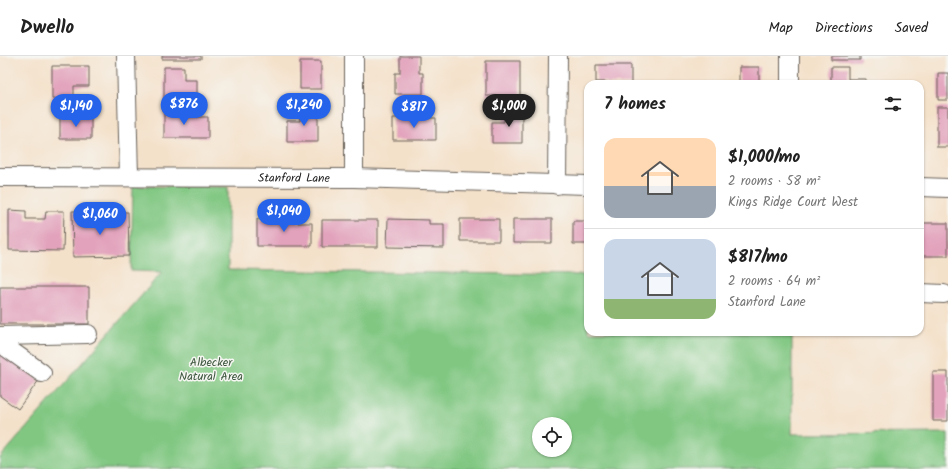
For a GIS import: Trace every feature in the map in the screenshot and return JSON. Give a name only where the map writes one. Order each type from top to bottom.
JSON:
[{"type":"street","points":[[126,56],[129,177]]},
{"type":"street","points":[[354,56],[354,178]]},
{"type":"street","points":[[557,185],[558,56]]},
{"type":"street","points":[[790,56],[790,80]]},
{"type":"street","name":"Stanford Lane","points":[[0,177],[354,178],[584,185]]},
{"type":"street","points":[[924,187],[948,188]]},
{"type":"street","points":[[924,293],[944,294]]},
{"type":"street","points":[[0,336],[88,334]]},
{"type":"street","points":[[0,343],[42,373]]},
{"type":"green space","name":"Albecker Natural Area","points":[[133,186],[228,187],[228,270],[584,275],[584,336],[792,336],[792,434],[948,433],[948,469],[0,469],[0,458],[162,272],[131,271]]},
{"type":"building","points":[[162,56],[201,56],[201,59],[162,59]]},
{"type":"building","points":[[400,56],[419,56],[419,73],[423,73],[423,94],[395,94],[395,73],[400,73]]},
{"type":"building","points":[[831,56],[860,56],[860,60],[831,60]]},
{"type":"building","points":[[300,61],[321,61],[321,89],[300,89]]},
{"type":"building","points":[[486,61],[520,61],[520,96],[486,96]]},
{"type":"building","points":[[596,65],[631,65],[631,80],[596,80]]},
{"type":"building","points":[[52,66],[89,66],[89,86],[74,86],[74,99],[52,99]]},
{"type":"building","points":[[164,67],[184,67],[184,80],[197,80],[197,101],[164,101]]},
{"type":"building","points":[[739,67],[759,67],[759,80],[739,80]]},
{"type":"building","points":[[831,67],[848,67],[848,79],[866,79],[866,80],[831,80]]},
{"type":"building","points":[[938,73],[948,73],[948,100],[938,100]]},
{"type":"building","points":[[937,107],[948,107],[948,147],[937,147]]},
{"type":"building","points":[[300,108],[318,108],[318,142],[287,142],[287,121],[300,121]]},
{"type":"building","points":[[164,109],[181,109],[181,117],[208,117],[208,138],[164,138]]},
{"type":"building","points":[[504,110],[522,110],[522,143],[492,143],[492,122],[504,122]]},
{"type":"building","points":[[60,117],[91,117],[91,139],[60,139]]},
{"type":"building","points":[[393,118],[436,118],[436,140],[393,140]]},
{"type":"building","points":[[9,210],[26,211],[26,219],[45,219],[46,211],[64,211],[63,251],[9,250]]},
{"type":"building","points":[[72,211],[90,211],[90,222],[111,222],[110,212],[128,212],[129,256],[73,257]]},
{"type":"building","points":[[257,219],[298,219],[298,223],[312,223],[312,246],[257,246]]},
{"type":"building","points":[[388,219],[429,220],[429,224],[444,224],[444,248],[387,247]]},
{"type":"building","points":[[460,219],[499,219],[499,241],[460,241]]},
{"type":"building","points":[[513,219],[552,219],[552,243],[513,243]]},
{"type":"building","points":[[322,220],[378,220],[378,247],[322,247]]},
{"type":"building","points":[[573,221],[584,221],[584,244],[573,244]]},
{"type":"building","points":[[924,223],[948,223],[948,256],[924,256]]},
{"type":"building","points":[[0,287],[89,287],[89,324],[0,324]]},
{"type":"building","points":[[0,352],[39,380],[18,409],[0,396]]},
{"type":"building","points":[[933,372],[948,372],[948,421],[933,421]]}]
